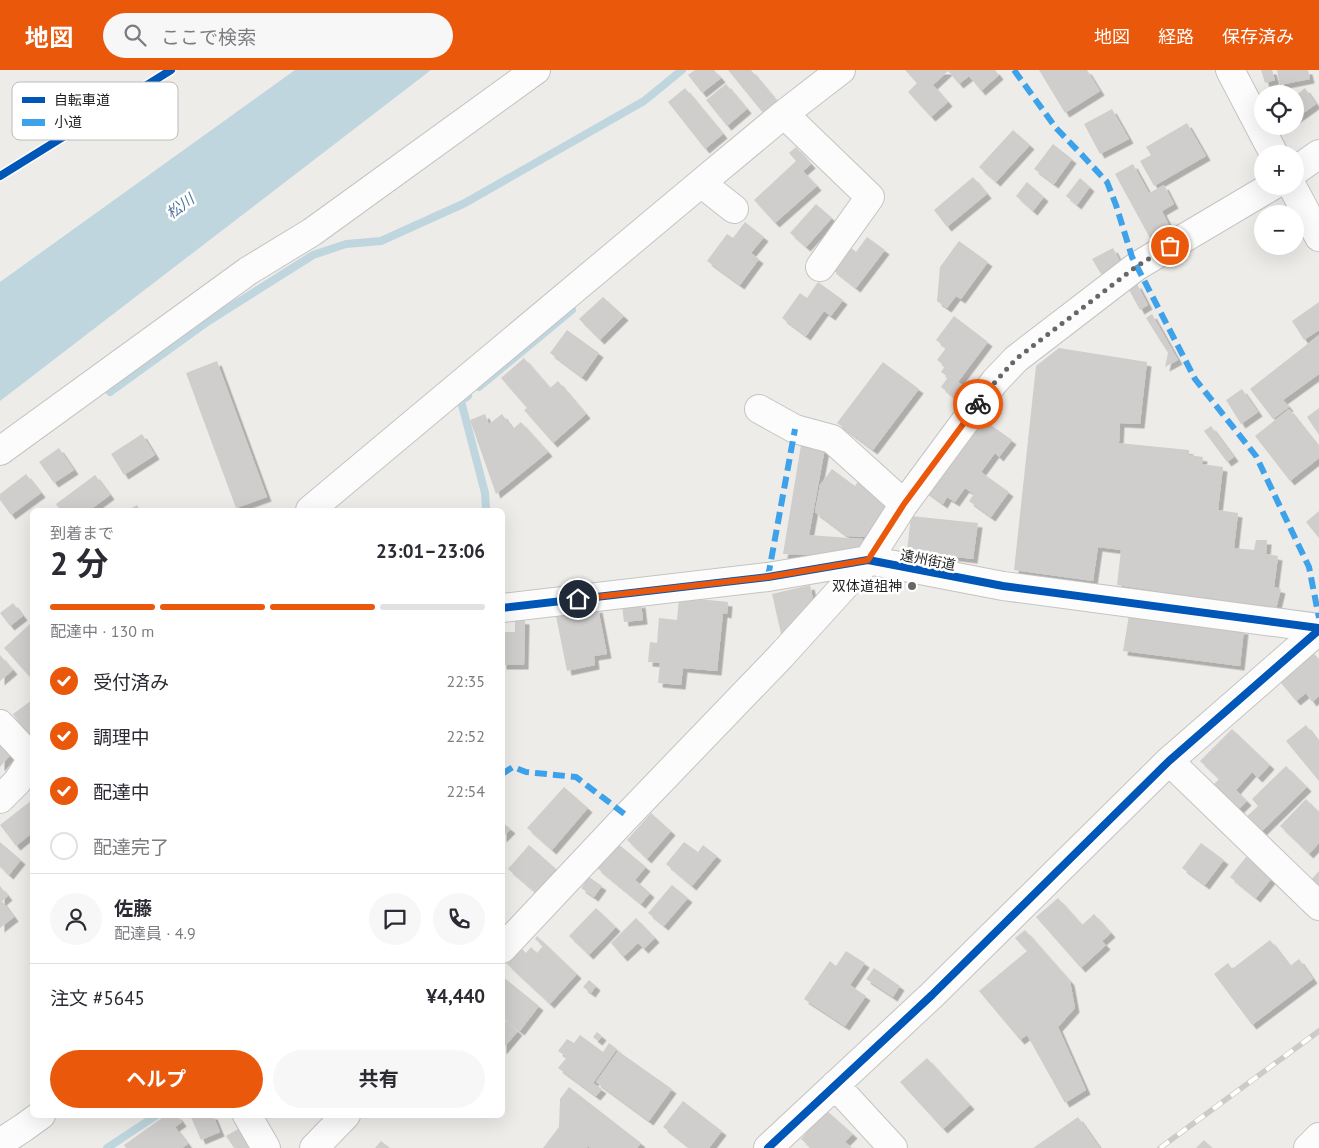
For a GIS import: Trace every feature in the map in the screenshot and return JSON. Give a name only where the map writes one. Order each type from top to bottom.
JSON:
[{"type":"street","points":[[0,451],[248,271],[312,232],[536,70]]},
{"type":"street","points":[[312,508],[784,114],[841,70]]},
{"type":"street","points":[[1230,70],[1269,145]]},
{"type":"street","points":[[784,114],[870,197],[820,267]]},
{"type":"street","points":[[1304,165],[1319,154]]},
{"type":"street","points":[[701,183],[734,209]]},
{"type":"street","points":[[505,946],[781,656],[868,560],[904,504],[995,382],[1016,359],[1137,266],[1257,195]]},
{"type":"street","points":[[1297,195],[1319,238]]},
{"type":"street","points":[[759,408],[794,429],[832,439],[904,504]]},
{"type":"street","name":"遠州街道","points":[[505,608],[768,577],[868,560],[1003,586],[1319,629]]},
{"type":"street","points":[[768,1148],[932,995],[1169,761],[1319,629]]},
{"type":"street","points":[[0,724],[30,757]]},
{"type":"street","points":[[1169,761],[1319,906]]},
{"type":"street","points":[[0,799],[17,782],[30,762]]},
{"type":"street","points":[[835,1085],[893,1148]]},
{"type":"street","points":[[0,1142],[36,1118]]},
{"type":"street","points":[[249,1118],[266,1148]]},
{"type":"street","points":[[314,1148],[343,1118]]},
{"type":"street","points":[[1308,1148],[1319,1137]]},
{"type":"water","name":"松川","points":[[295,70],[431,70],[0,401],[0,282]]},
{"type":"building","points":[[695,70],[714,70],[721,78],[702,93],[688,75]]},
{"type":"building","points":[[728,70],[751,70],[777,101],[763,113]]},
{"type":"building","points":[[905,70],[995,70],[999,75],[981,91],[969,76],[959,84],[948,71],[933,85],[948,102],[931,117],[908,92],[917,83]]},
{"type":"building","points":[[1039,70],[1087,70],[1100,91],[1065,113]]},
{"type":"building","points":[[1261,70],[1272,70],[1275,80],[1265,83]]},
{"type":"building","points":[[1277,70],[1308,70],[1310,79],[1280,85]]},
{"type":"building","points":[[726,84],[747,109],[727,126],[706,100]]},
{"type":"building","points":[[685,88],[723,134],[705,149],[668,102]]},
{"type":"building","points":[[1304,89],[1316,104],[1304,113]]},
{"type":"building","points":[[1112,109],[1129,139],[1100,154],[1084,124]]},
{"type":"building","points":[[1187,123],[1206,156],[1154,186],[1140,161],[1151,155],[1146,147]]},
{"type":"building","points":[[1013,130],[1030,145],[996,182],[979,167]]},
{"type":"building","points":[[1053,144],[1072,159],[1054,184],[1034,169]]},
{"type":"building","points":[[796,147],[811,164],[803,171],[817,186],[775,223],[754,200],[796,161],[789,153]]},
{"type":"building","points":[[1133,164],[1149,193],[1164,185],[1174,204],[1162,211],[1171,229],[1151,240],[1115,174]]},
{"type":"building","points":[[973,177],[987,194],[947,227],[934,210]]},
{"type":"building","points":[[1080,178],[1090,187],[1077,205],[1066,196]]},
{"type":"building","points":[[1027,182],[1044,197],[1033,211],[1016,196]]},
{"type":"building","points":[[816,204],[832,218],[806,247],[790,233]]},
{"type":"building","points":[[745,222],[764,237],[751,253],[759,259],[740,285],[707,261],[727,234],[733,238]]},
{"type":"building","points":[[867,237],[885,250],[856,288],[832,269],[850,247],[856,252]]},
{"type":"building","points":[[959,241],[988,262],[961,299],[956,296],[947,308],[937,301],[940,267]]},
{"type":"building","points":[[1113,248],[1121,263],[1101,274],[1092,259]]},
{"type":"building","points":[[818,282],[843,300],[831,316],[824,311],[806,336],[782,318],[800,293],[807,298]]},
{"type":"building","points":[[1137,284],[1148,305],[1140,310],[1128,288]]},
{"type":"building","points":[[603,297],[624,316],[600,340],[579,319]]},
{"type":"building","points":[[1319,302],[1319,330],[1304,340],[1292,321]]},
{"type":"building","points":[[1152,314],[1178,360],[1165,367],[1168,353],[1146,318]]},
{"type":"building","points":[[954,316],[988,342],[958,382],[969,390],[960,402],[941,387],[948,377],[941,372],[945,366],[937,360],[946,348],[936,340]]},
{"type":"building","points":[[567,330],[599,353],[582,377],[550,353]]},
{"type":"building","points":[[1319,335],[1319,374],[1283,400],[1289,407],[1273,419],[1250,389]]},
{"type":"building","points":[[1059,348],[1147,362],[1140,424],[1120,423],[1119,443],[1189,450],[1189,455],[1203,457],[1202,464],[1223,467],[1218,510],[1238,513],[1234,548],[1254,550],[1256,540],[1267,540],[1266,554],[1278,556],[1274,587],[1281,589],[1276,609],[1117,585],[1121,550],[1098,547],[1093,581],[1014,570],[1036,366]]},
{"type":"building","points":[[524,358],[550,388],[558,381],[586,414],[553,443],[524,410],[527,408],[501,378]]},
{"type":"building","points":[[217,361],[267,497],[236,508],[186,373]]},
{"type":"building","points":[[883,362],[919,389],[873,450],[837,423]]},
{"type":"building","points":[[1242,389],[1258,412],[1241,424],[1226,400]]},
{"type":"building","points":[[1319,408],[1319,435],[1307,417]]},
{"type":"building","points":[[1289,409],[1319,447],[1319,458],[1290,481],[1255,436]]},
{"type":"building","points":[[485,414],[489,424],[502,414],[513,429],[521,422],[548,452],[496,494],[470,420]]},
{"type":"building","points":[[978,416],[1012,440],[999,457],[995,453],[981,472],[1009,492],[991,517],[969,501],[974,494],[965,488],[955,502],[947,497],[943,504],[924,490]]},
{"type":"building","points":[[1211,426],[1234,457],[1227,462],[1204,431]]},
{"type":"building","points":[[142,434],[155,455],[124,475],[111,454]]},
{"type":"building","points":[[802,439],[826,443],[809,535],[863,539],[863,552],[810,555],[783,554]]},
{"type":"building","points":[[59,448],[74,470],[54,483],[39,462]]},
{"type":"building","points":[[832,469],[855,486],[859,480],[887,506],[864,537],[847,536],[815,512],[820,485]]},
{"type":"building","points":[[26,474],[41,493],[11,515],[0,500],[0,494]]},
{"type":"building","points":[[95,475],[110,495],[93,508],[59,508],[56,504]]},
{"type":"building","points":[[1319,511],[1319,538],[1306,522]]},
{"type":"building","points":[[911,516],[978,523],[973,559],[907,551]]},
{"type":"building","points":[[810,585],[814,603],[782,638],[772,594]]},
{"type":"building","points":[[679,597],[728,602],[727,614],[723,613],[717,671],[683,668],[681,685],[658,683],[660,663],[648,662],[650,642],[657,643],[659,618],[677,620]]},
{"type":"building","points":[[13,603],[23,616],[10,626],[0,613]]},
{"type":"building","points":[[641,603],[643,620],[624,622],[622,606]]},
{"type":"building","points":[[598,608],[607,654],[594,656],[595,665],[567,671],[556,616]]},
{"type":"building","points":[[1129,615],[1244,630],[1240,666],[1123,651]]},
{"type":"building","points":[[515,619],[525,620],[524,665],[505,665],[505,632],[515,632]]},
{"type":"building","points":[[30,624],[29,676],[4,648]]},
{"type":"building","points":[[1310,650],[1319,660],[1319,696],[1312,702],[1306,693],[1296,701],[1277,678]]},
{"type":"building","points":[[0,655],[13,670],[0,681]]},
{"type":"building","points":[[30,701],[30,732],[27,734],[13,714]]},
{"type":"building","points":[[1306,725],[1319,742],[1319,781],[1286,741]]},
{"type":"building","points":[[1232,729],[1270,765],[1258,778],[1252,772],[1236,790],[1247,801],[1236,812],[1210,788],[1219,779],[1200,761]]},
{"type":"building","points":[[0,742],[12,753],[0,767]]},
{"type":"building","points":[[1286,766],[1307,787],[1259,834],[1244,819],[1258,806],[1252,799]]},
{"type":"building","points":[[564,787],[588,808],[552,850],[527,828]]},
{"type":"building","points":[[1306,799],[1319,812],[1319,843],[1309,854],[1280,826]]},
{"type":"building","points":[[30,802],[30,835],[16,846],[0,825]]},
{"type":"building","points":[[651,813],[671,831],[647,859],[627,840]]},
{"type":"building","points":[[505,824],[511,829],[505,835]]},
{"type":"building","points":[[0,842],[21,860],[9,875],[0,867]]},
{"type":"building","points":[[684,842],[698,852],[703,845],[717,856],[692,886],[666,864]]},
{"type":"building","points":[[617,843],[646,867],[635,880],[650,893],[641,904],[597,868]]},
{"type":"building","points":[[1201,843],[1224,860],[1205,885],[1182,868]]},
{"type":"building","points":[[529,845],[556,869],[535,892],[508,869]]},
{"type":"building","points":[[1246,857],[1272,878],[1256,898],[1230,877]]},
{"type":"building","points":[[1319,871],[1319,889],[1310,881]]},
{"type":"building","points":[[589,877],[602,886],[594,897],[581,888]]},
{"type":"building","points":[[672,885],[688,898],[664,926],[648,913]]},
{"type":"building","points":[[0,886],[8,896],[2,901],[14,917],[0,928]]},
{"type":"building","points":[[1058,898],[1082,925],[1094,914],[1111,933],[1102,941],[1106,945],[1081,968],[1036,917]]},
{"type":"building","points":[[596,908],[616,927],[589,955],[569,936]]},
{"type":"building","points":[[636,918],[655,938],[644,949],[638,943],[623,957],[611,943]]},
{"type":"building","points":[[1025,930],[1070,981],[1075,1008],[1058,1027],[1086,1090],[1065,1103],[1027,1035],[1020,1040],[979,991],[1027,951],[1015,938]]},
{"type":"building","points":[[537,936],[577,974],[550,1004],[507,964],[522,949],[526,953],[531,947],[537,953],[543,946],[535,939]]},
{"type":"building","points":[[1270,940],[1290,966],[1299,959],[1313,979],[1252,1025],[1214,974],[1228,963],[1232,969]]},
{"type":"building","points":[[846,951],[865,963],[850,985],[866,996],[845,1026],[804,999],[830,961],[836,966]]},
{"type":"building","points":[[874,968],[900,986],[893,997],[866,979]]},
{"type":"building","points":[[505,978],[539,1006],[520,1031],[505,1019]]},
{"type":"building","points":[[589,980],[596,986],[591,993],[583,987]]},
{"type":"building","points":[[505,1020],[518,1031],[505,1046]]},
{"type":"building","points":[[597,1032],[602,1036],[598,1041],[593,1037]]},
{"type":"building","points":[[580,1035],[603,1052],[609,1043],[617,1049],[593,1083],[602,1089],[596,1096],[558,1068],[567,1057],[558,1051],[567,1039],[574,1043]]},
{"type":"building","points":[[618,1051],[672,1089],[649,1121],[596,1082]]},
{"type":"building","points":[[927,1058],[970,1105],[943,1129],[900,1082]]},
{"type":"building","points":[[569,1087],[641,1143],[637,1148],[590,1148],[588,1146],[587,1148],[543,1148],[559,1127],[560,1099]]},
{"type":"building","points":[[683,1101],[722,1131],[709,1148],[690,1148],[663,1127]]},
{"type":"building","points":[[826,1110],[853,1134],[845,1142],[852,1148],[811,1148],[801,1139]]},
{"type":"building","points":[[1078,1117],[1100,1148],[1033,1148]]},
{"type":"building","points":[[162,1118],[179,1118],[182,1122],[175,1127],[188,1144],[182,1148],[126,1148],[124,1145]]},
{"type":"building","points":[[191,1118],[214,1118],[220,1132],[201,1140]]},
{"type":"building","points":[[238,1129],[250,1148],[234,1148],[226,1136]]},
{"type":"building","points":[[1204,1140],[1212,1148],[1196,1148]]},
{"type":"building","points":[[381,1141],[390,1148],[375,1148]]},
{"type":"waterway","points":[[110,392],[207,322],[313,255],[346,244],[381,241],[465,203],[644,101],[682,70]]},
{"type":"waterway","points":[[479,387],[572,310]]},
{"type":"waterway","points":[[468,396],[461,401],[485,493],[486,508]]},
{"type":"waterway","points":[[107,1148],[152,1118]]},
{"type":"railway","points":[[1160,1148],[1319,1031]]},
{"type":"marked path","points":[[1014,70],[1056,128],[1107,182],[1132,257],[1195,379],[1256,456],[1309,567],[1319,618]]},
{"type":"marked path","points":[[768,577],[795,429]]},
{"type":"marked path","points":[[505,772],[513,767],[526,772],[576,777],[627,816]]},
{"type":"cycle path","points":[[152,82],[171,70]]},
{"type":"cycle path","points":[[0,176],[58,140]]},
{"type":"cycle path","points":[[505,608],[768,577],[868,560],[1003,586],[1319,628]]},
{"type":"cycle path","points":[[768,1148],[932,995],[1169,761],[1319,630]]},
{"type":"way so far","points":[[978,404],[1016,359],[1137,266],[1170,246]]},
{"type":"place","name":"双体道祖神","points":[[912,586]]},
{"type":"route","points":[[578,599],[768,577],[868,560],[904,504],[978,404]]}]
